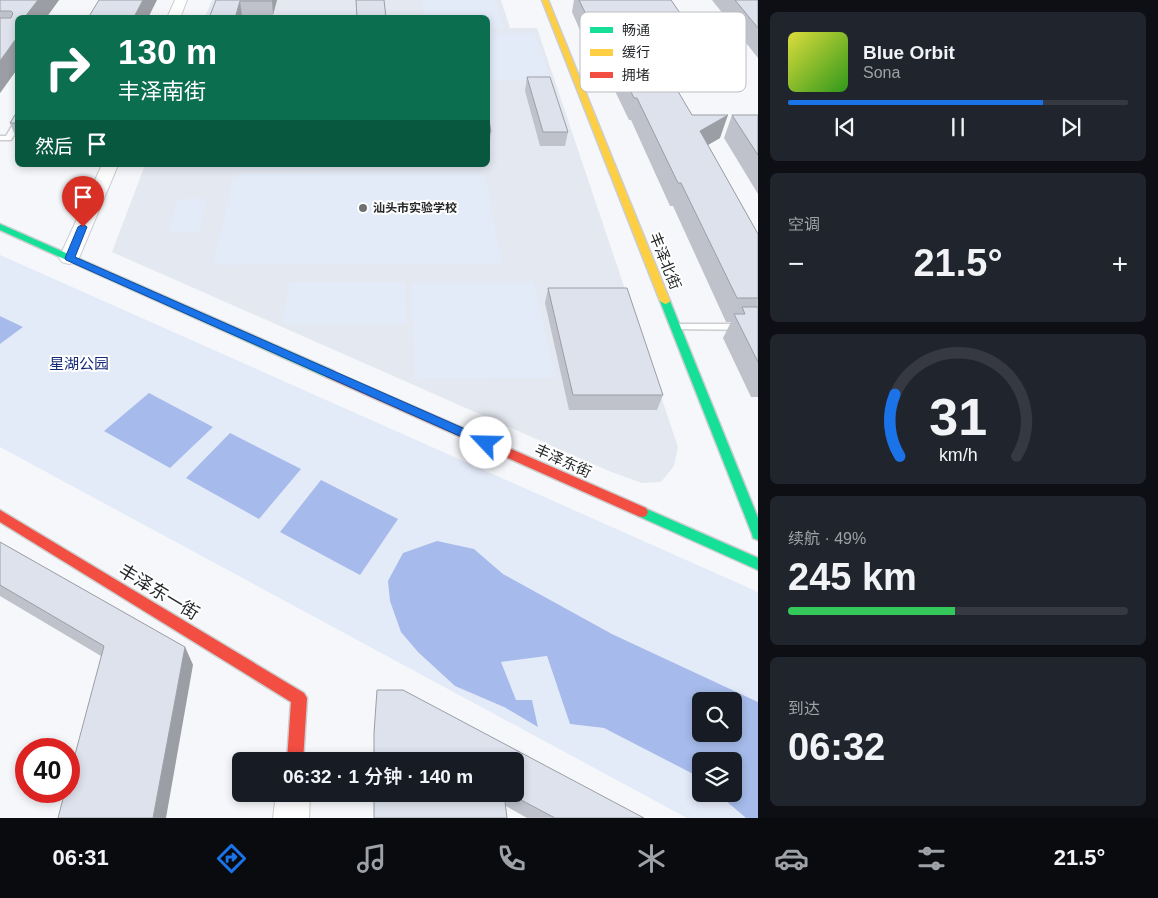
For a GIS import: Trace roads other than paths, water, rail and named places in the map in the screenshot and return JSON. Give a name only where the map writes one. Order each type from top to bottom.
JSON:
[{"type":"street","points":[[175,15],[181,0]]},
{"type":"street","name":"丰泽北街","points":[[545,0],[580,87]]},
{"type":"street","name":"丰泽北街","points":[[582,92],[758,534]]},
{"type":"street","points":[[69,258],[109,167]]},
{"type":"street","name":"丰泽东街","points":[[0,227],[758,564]]},
{"type":"street","name":"丰泽东一街","points":[[0,515],[299,698],[296,752]]},
{"type":"street","points":[[291,818],[292,802]]},
{"type":"lane","points":[[0,138],[8,138],[15,128]]},
{"type":"lane","points":[[676,327],[758,327]]},
{"type":"water","points":[[0,316],[23,327],[0,344]]},
{"type":"water","points":[[149,393],[213,427],[170,468],[104,431]]},
{"type":"water","points":[[230,433],[301,469],[259,519],[186,478]]},
{"type":"water","points":[[321,480],[398,519],[360,575],[280,532]]},
{"type":"water","points":[[437,541],[474,549],[503,574],[612,634],[737,692],[692,692],[692,742],[742,742],[742,695],[758,702],[758,818],[746,818],[727,802],[742,802],[742,752],[692,752],[692,773],[604,728],[570,724],[547,656],[501,662],[516,700],[532,700],[538,727],[504,707],[455,686],[418,652],[401,632],[390,601],[388,581],[403,553]]},
{"type":"place","name":"汕头市实验学校","points":[[363,208]]},
{"type":"park label","name":"星湖公园","points":[[79,364]]}]
